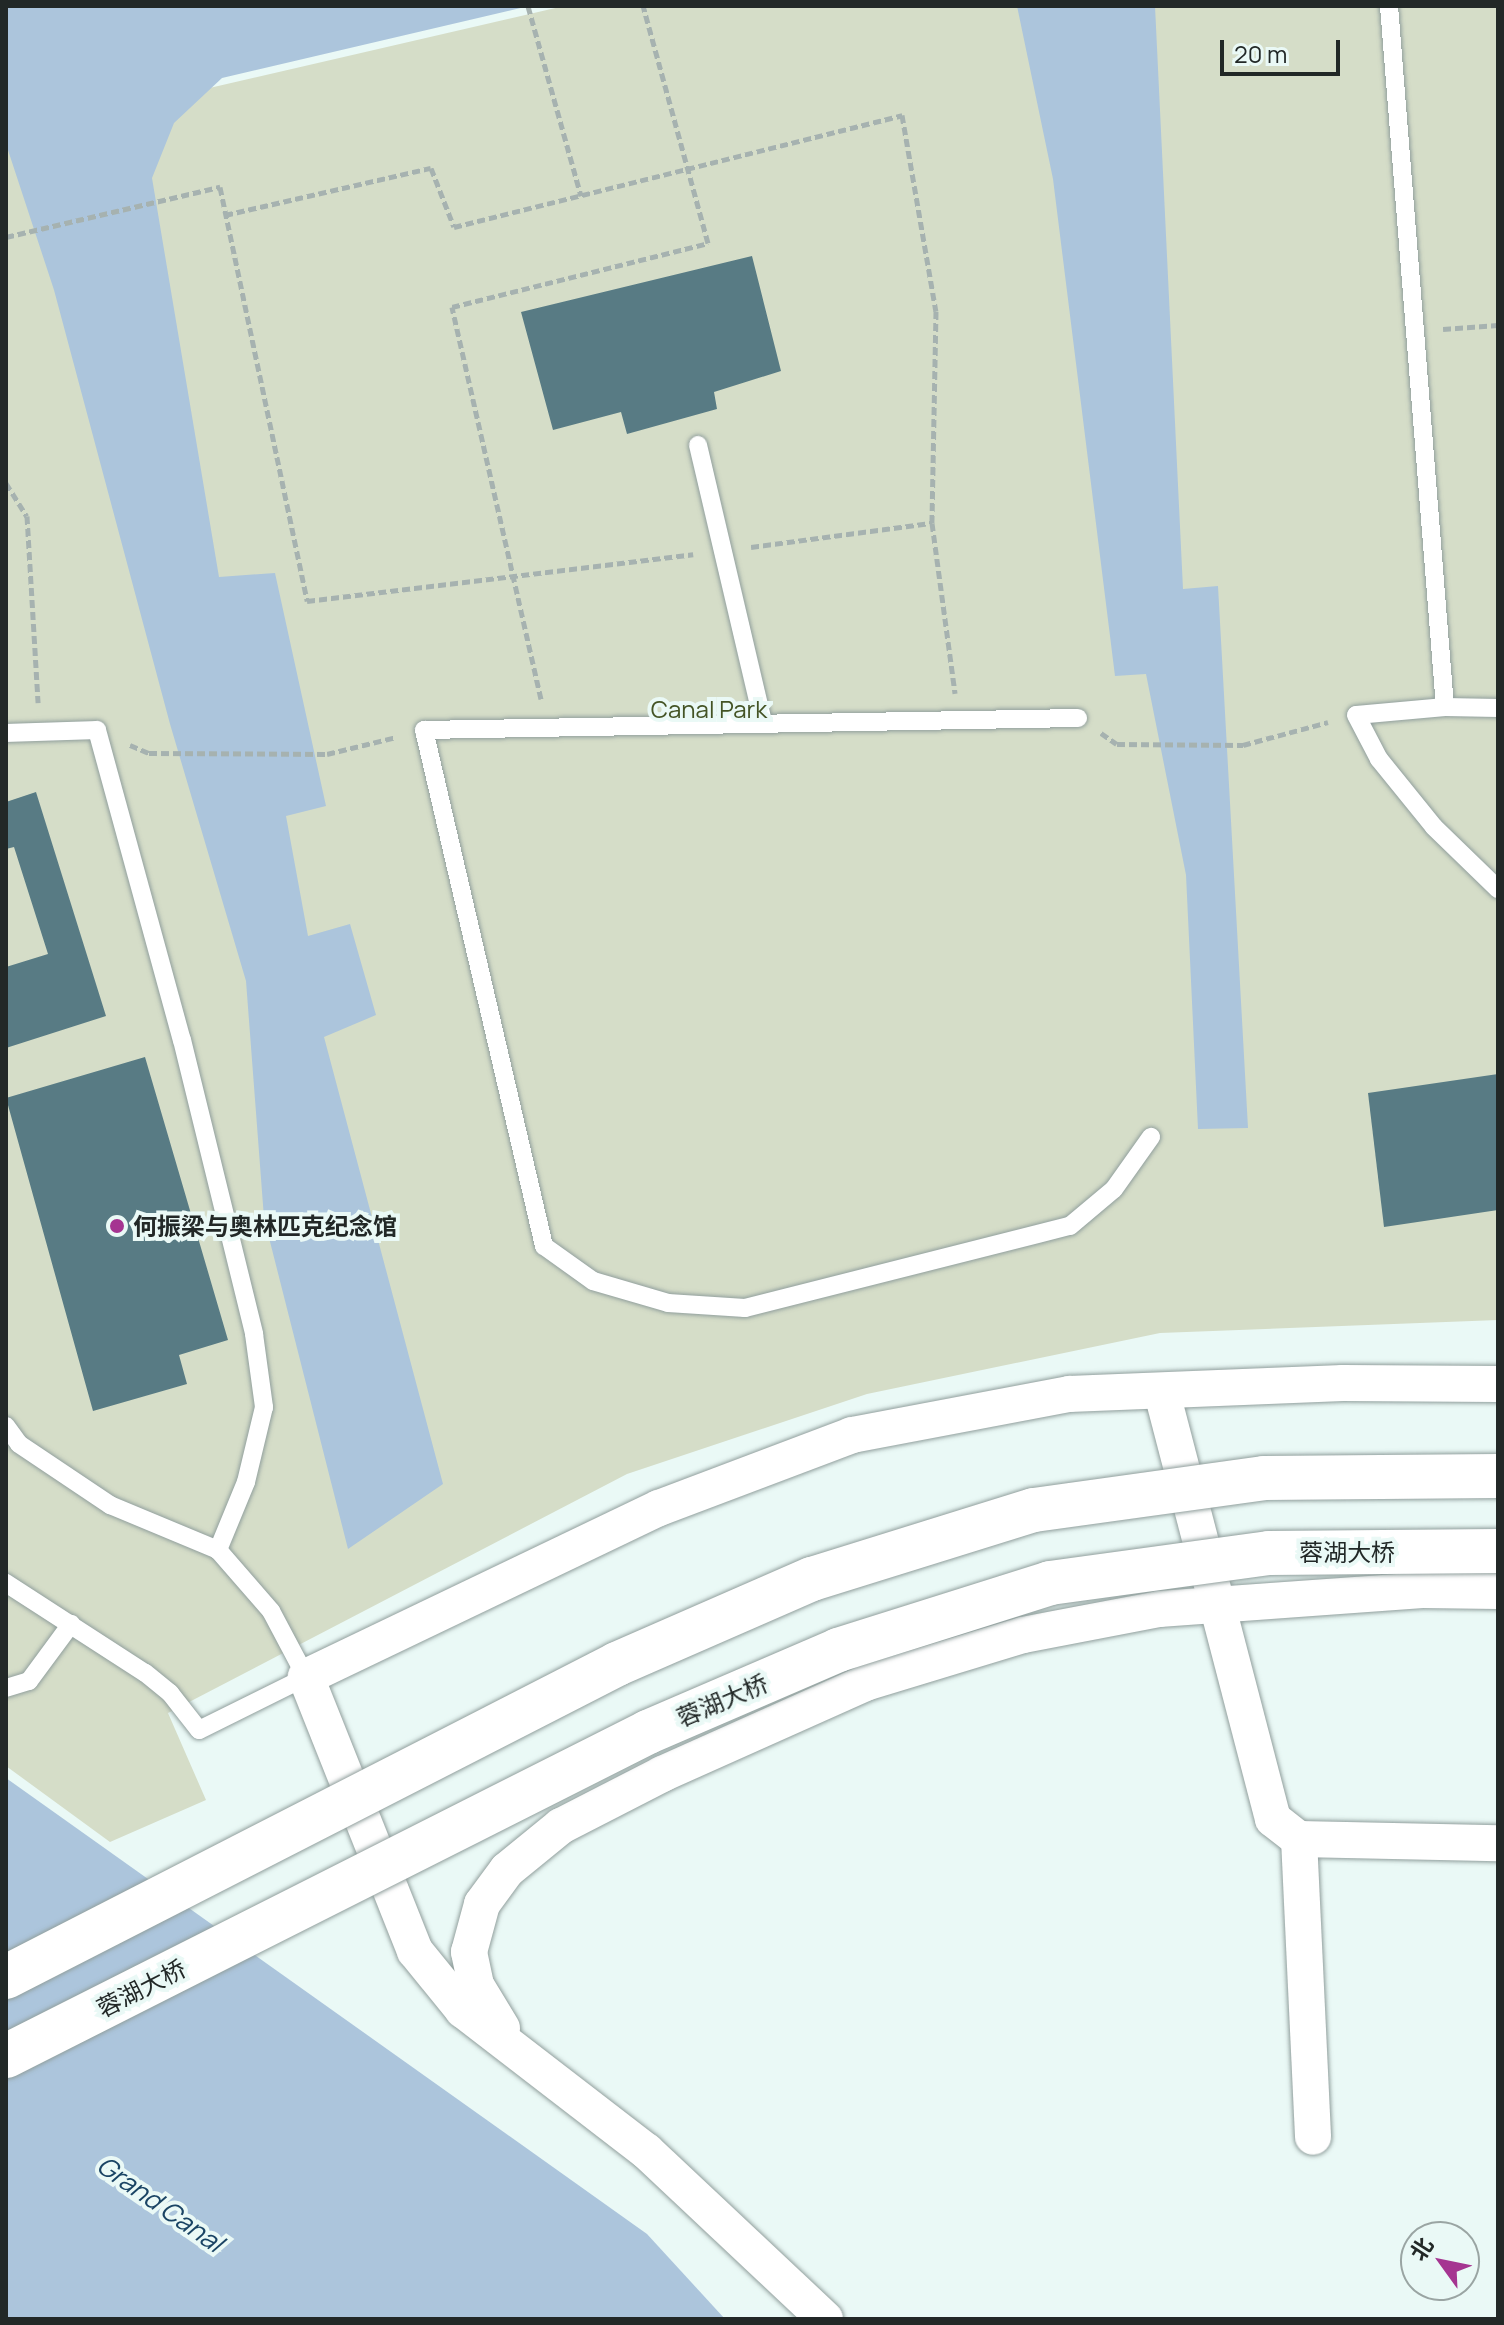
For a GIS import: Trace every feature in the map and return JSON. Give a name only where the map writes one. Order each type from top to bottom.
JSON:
[{"type":"main road","points":[[6,1977],[617,1664],[812,1579],[1034,1510],[1264,1478],[1498,1476]]},
{"type":"main road","name":"蓉湖大桥","points":[[6,2056],[648,1732],[838,1650],[1050,1583],[1269,1553],[1498,1551]]},
{"type":"street","points":[[825,2319],[646,2151],[463,2010],[415,1951],[306,1677],[659,1508],[852,1435],[1069,1394],[1162,1393],[1343,1383],[1498,1384]]},
{"type":"street","points":[[1162,1393],[1273,1819],[1299,1839],[1498,1843]]},
{"type":"street","points":[[515,2050],[476,1985],[469,1952],[482,1904],[507,1870],[561,1826],[662,1774],[865,1683],[1023,1635],[1216,1602],[1498,1591]]},
{"type":"street","points":[[1299,1839],[1313,2137]]},
{"type":"lane","points":[[1389,6],[1445,707]]},
{"type":"lane","points":[[698,445],[763,723]]},
{"type":"lane","points":[[1498,708],[1445,707],[1356,715],[1379,759],[1434,827],[1498,889]]},
{"type":"lane","points":[[1078,718],[424,730],[544,1246],[593,1281],[668,1303],[745,1308],[1070,1226],[1114,1189],[1151,1137]]},
{"type":"lane","points":[[6,733],[97,730],[182,1040],[254,1334],[264,1407],[246,1482],[218,1550]]},
{"type":"lane","points":[[6,1426],[19,1444],[110,1505],[218,1550],[271,1611],[306,1677],[199,1730],[170,1693],[6,1583]]},
{"type":"lane","points":[[6,1688],[29,1681],[71,1624]]},
{"type":"path","points":[[528,6],[581,196]]},
{"type":"path","points":[[548,728],[452,307],[708,243],[643,6]]},
{"type":"path","points":[[225,215],[431,168],[454,227],[902,115],[936,311],[932,523],[959,720]]},
{"type":"path","points":[[6,237],[220,187],[307,601],[932,523]]},
{"type":"path","points":[[1414,331],[1498,325]]},
{"type":"path","points":[[6,483],[27,516],[40,732]]},
{"type":"path","points":[[1117,744],[1243,745],[1356,715]]},
{"type":"path","points":[[149,753],[327,754],[424,730]]},
{"type":"green space","name":"Canal Park","points":[[564,6],[1498,6],[1498,1320],[1160,1333],[867,1394],[627,1474],[168,1713],[206,1800],[110,1842],[6,1766],[6,135]]},
{"type":"water","points":[[6,6],[529,6],[222,78],[174,123],[152,178],[219,577],[275,573],[326,806],[286,816],[308,936],[350,924],[376,1015],[324,1037],[443,1484],[348,1549],[264,1218],[246,981],[170,724],[54,290],[6,144]]},
{"type":"water","points":[[1017,6],[1155,6],[1183,589],[1218,586],[1248,1128],[1198,1129],[1186,875],[1146,674],[1115,676],[1053,179]]},
{"type":"water","name":"Grand Canal","points":[[6,1778],[647,2234],[725,2319],[6,2319]]},
{"type":"building","points":[[752,256],[781,371],[714,392],[717,409],[627,434],[621,412],[553,430],[521,312]]},
{"type":"building","points":[[36,792],[106,1016],[6,1048],[6,967],[48,954],[14,847],[6,849],[6,802]]},
{"type":"building","name":"何振梁与奥林匹克纪念馆","points":[[145,1057],[228,1340],[179,1355],[187,1384],[93,1411],[6,1098]]},
{"type":"building","points":[[1498,1074],[1498,1210],[1384,1227],[1368,1093]]},
{"type":"place","name":"何振梁与奥林匹克纪念馆","points":[[117,1226]]}]
